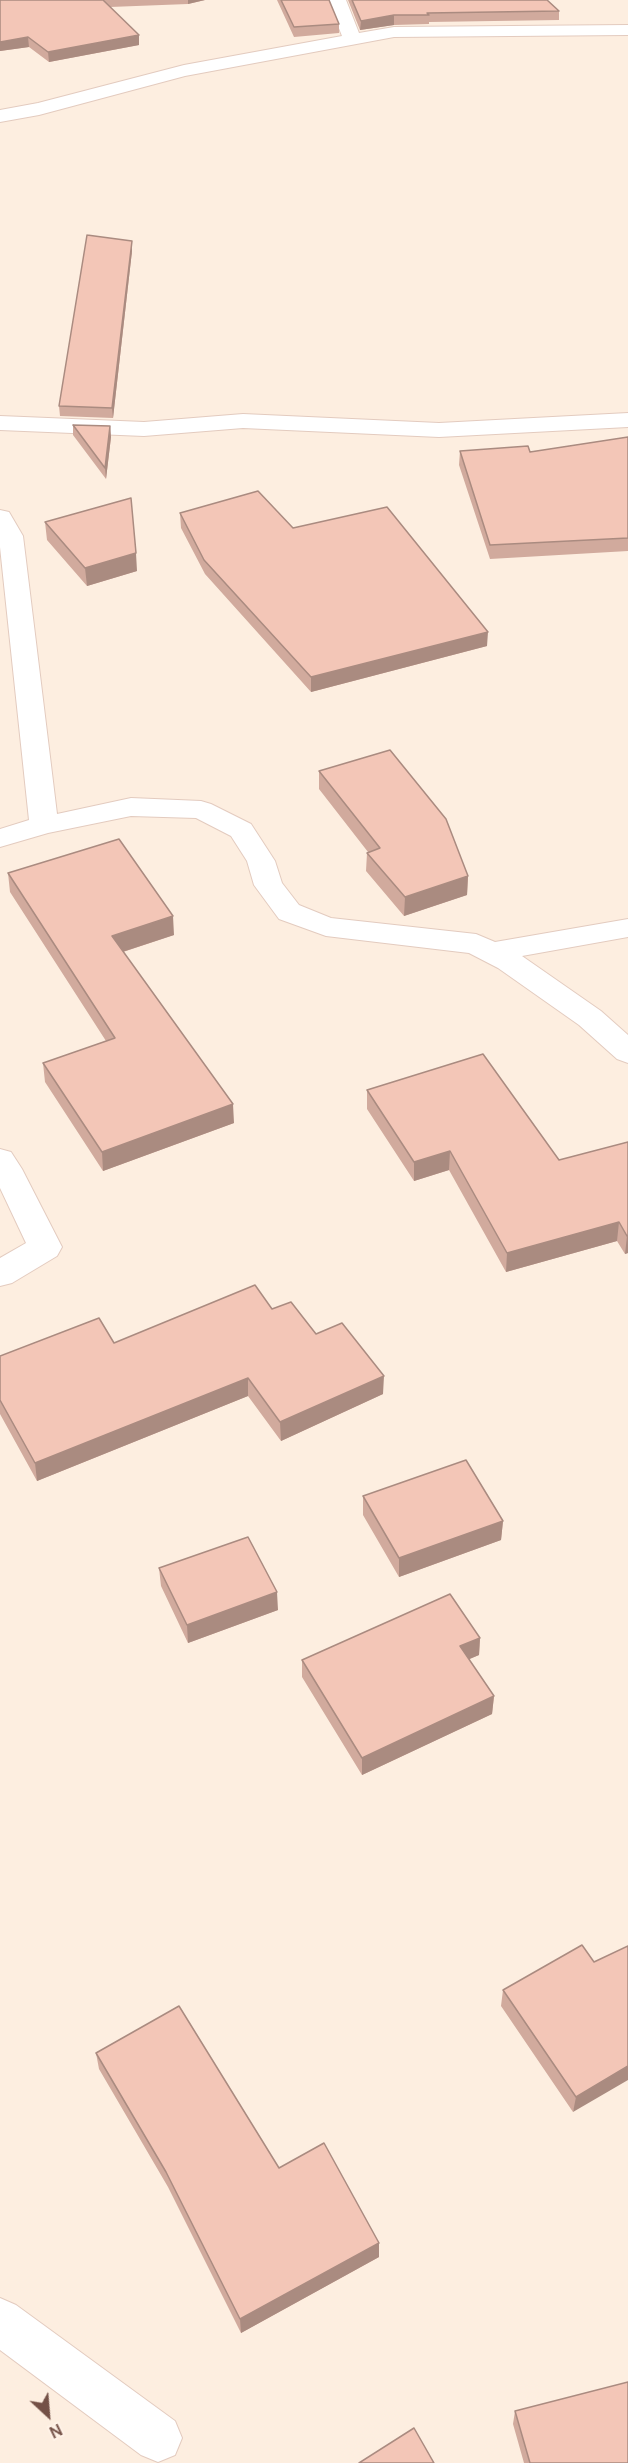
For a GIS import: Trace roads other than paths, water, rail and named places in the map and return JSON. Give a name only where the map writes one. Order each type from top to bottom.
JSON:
[{"type":"street","points":[[337,0],[353,40]]},
{"type":"street","points":[[0,116],[184,70],[394,32],[628,30]]},
{"type":"street","points":[[0,423],[144,429],[243,421],[439,430],[628,420]]},
{"type":"street","points":[[0,517],[11,536],[45,825]]},
{"type":"street","points":[[0,838],[45,825],[131,807],[201,810],[241,830],[261,861],[268,885],[289,912],[326,927],[476,944],[508,961],[590,1018],[628,1052]]},
{"type":"street","points":[[492,952],[628,927]]},
{"type":"street","points":[[0,1160],[11,1177],[45,1247],[0,1274]]},
{"type":"street","points":[[0,2320],[158,2438]]}]
